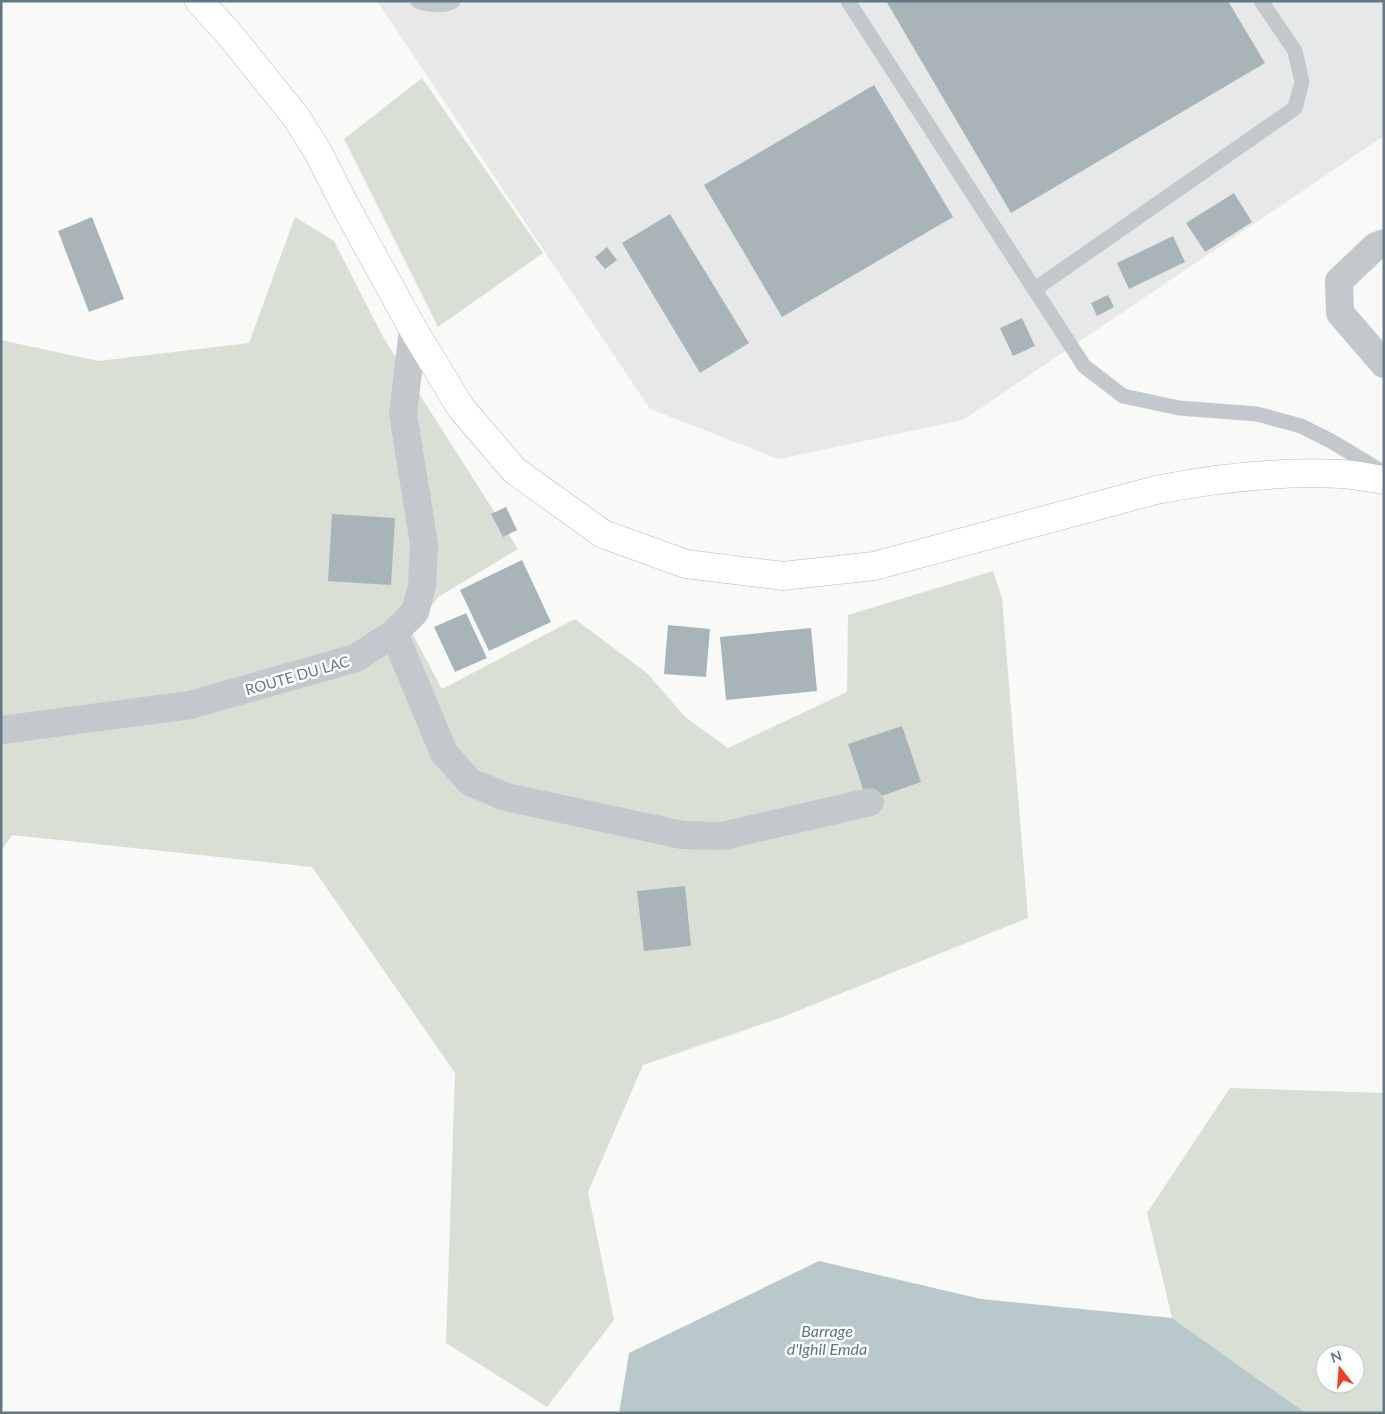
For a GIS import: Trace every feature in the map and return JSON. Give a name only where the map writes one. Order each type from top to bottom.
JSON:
[{"type":"main road","points":[[199,1],[296,117],[318,152],[413,329],[461,408],[514,470],[603,534],[686,564],[783,576],[874,566],[1156,490],[1202,481],[1245,476],[1297,474],[1344,474],[1384,480]]},
{"type":"street","points":[[1384,243],[1376,246],[1339,282],[1340,313],[1384,364]]},
{"type":"street","name":"ROUTE DU LAC","points":[[1,730],[190,706],[356,658],[394,633],[415,612],[422,586],[424,544],[403,414],[413,329]]},
{"type":"street","points":[[394,633],[444,753],[470,782],[506,797],[682,835],[722,836],[870,802]]},
{"type":"lane","points":[[418,1],[427,5],[449,4],[453,1]]},
{"type":"lane","points":[[848,1],[1084,366],[1123,396],[1180,408],[1257,414],[1302,426],[1332,441],[1384,472]]},
{"type":"lane","points":[[1034,289],[1295,108],[1302,82],[1294,51],[1261,1]]},
{"type":"shaded area","points":[[377,1],[1384,1],[1384,136],[963,420],[779,459],[650,409]]},
{"type":"shaded area","points":[[422,78],[543,253],[438,327],[344,139]]},
{"type":"shaded area","points":[[295,217],[334,241],[383,337],[518,549],[438,597],[412,633],[442,689],[575,619],[648,674],[685,717],[728,748],[847,692],[848,615],[993,571],[1002,598],[1028,918],[780,1018],[643,1065],[588,1192],[614,1320],[547,1407],[446,1343],[455,1073],[312,867],[12,835],[1,851],[1,340],[98,361],[249,343]]},
{"type":"shaded area","points":[[1230,1088],[1384,1093],[1384,1413],[1306,1413],[1172,1318],[1147,1213]]},
{"type":"water","name":"Barrage d'Ighil Emda","points":[[819,1261],[981,1299],[1172,1318],[1306,1413],[619,1413],[629,1353]]},
{"type":"building","points":[[886,1],[1228,1],[1265,63],[1011,213]]},
{"type":"building","points":[[874,85],[953,217],[782,317],[704,185]]},
{"type":"building","points":[[1234,193],[1252,222],[1205,252],[1186,223]]},
{"type":"building","points":[[670,214],[749,343],[700,373],[622,243]]},
{"type":"building","points":[[92,217],[124,299],[89,312],[58,231]]},
{"type":"building","points":[[1173,236],[1185,262],[1129,289],[1117,263]]},
{"type":"building","points":[[607,247],[617,260],[605,269],[595,257]]},
{"type":"building","points":[[1108,295],[1114,307],[1097,316],[1091,303]]},
{"type":"building","points":[[1022,318],[1035,346],[1013,356],[1000,328]]},
{"type":"building","points":[[506,507],[517,530],[503,537],[491,514]]},
{"type":"building","points":[[332,514],[395,518],[391,585],[328,581]]},
{"type":"building","points":[[522,560],[551,622],[489,651],[460,590]]},
{"type":"building","points":[[466,613],[487,658],[455,672],[434,627]]},
{"type":"building","points":[[668,625],[710,629],[706,677],[664,674]]},
{"type":"building","points":[[811,628],[817,691],[726,700],[720,637]]},
{"type":"building","points":[[902,726],[921,782],[867,801],[848,744]]},
{"type":"building","points":[[685,886],[691,946],[644,951],[637,891]]}]
